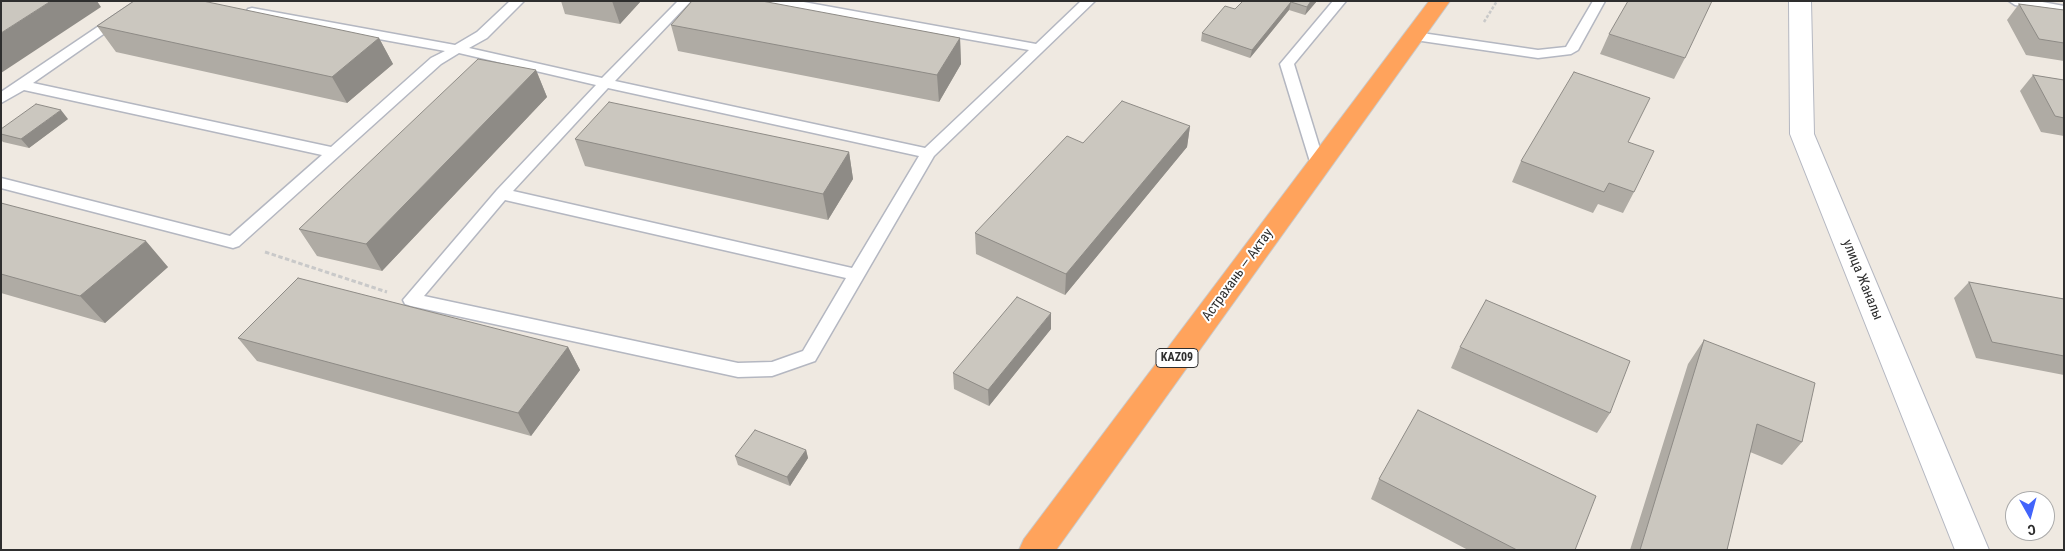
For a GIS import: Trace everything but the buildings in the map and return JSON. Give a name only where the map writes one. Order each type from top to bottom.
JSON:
[{"type":"highway","name":"Астрахань — Актау","points":[[1036,550],[1438,4]]},
{"type":"street","name":"улица Жаналы","points":[[1800,1],[1802,134],[1972,550]]},
{"type":"lane","points":[[1,99],[146,1]]},
{"type":"lane","points":[[1,183],[233,242],[436,61],[482,35],[518,1]]},
{"type":"lane","points":[[685,1],[605,83],[502,194],[411,300],[738,370],[772,369],[809,356],[928,153],[1089,1]]},
{"type":"lane","points":[[775,1],[1038,48]]},
{"type":"lane","points":[[1318,165],[1287,64],[1340,1]]},
{"type":"lane","points":[[1415,36],[1538,54],[1571,50],[1599,1]]},
{"type":"lane","points":[[2015,1],[2064,10]]},
{"type":"lane","points":[[242,10],[458,49],[928,153]]},
{"type":"lane","points":[[22,85],[332,152]]},
{"type":"lane","points":[[502,194],[857,275]]},
{"type":"path","points":[[1438,4],[1484,22],[1497,1]]},
{"type":"path","points":[[233,242],[411,300]]}]
